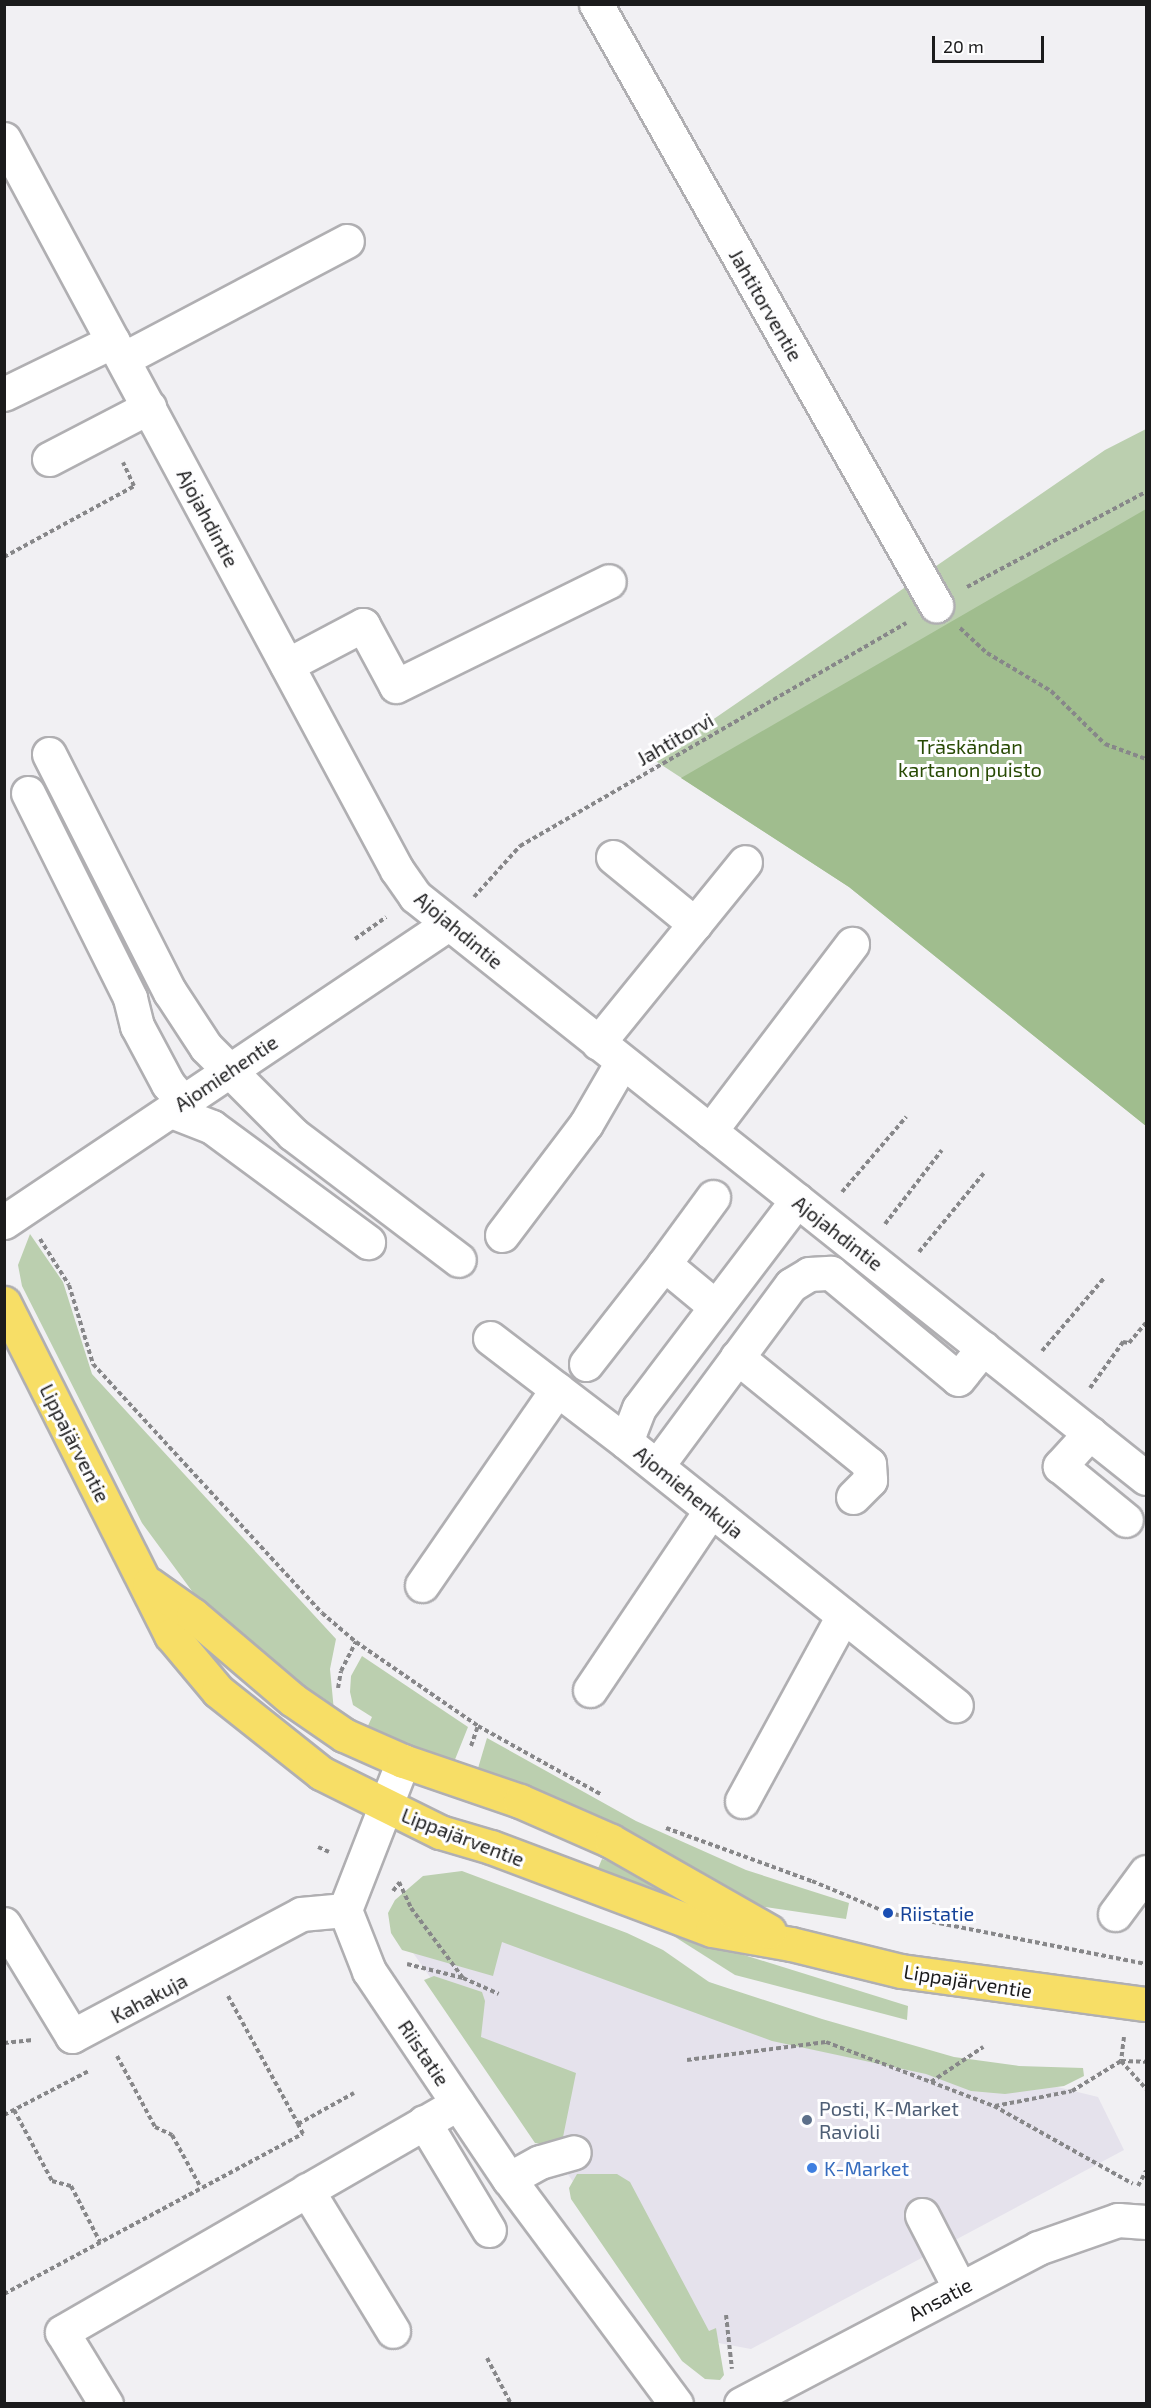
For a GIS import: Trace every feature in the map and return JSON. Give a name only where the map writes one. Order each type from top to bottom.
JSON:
[{"type":"main road","name":"Lippajärventie","points":[[4,1303],[147,1582],[171,1635],[218,1691],[321,1773],[384,1807],[440,1832],[491,1847],[712,1930],[791,1944],[901,1971],[1146,2004]]},
{"type":"main road","name":"Lippajärventie","points":[[147,1582],[193,1615],[293,1700],[344,1735],[403,1761],[520,1802],[611,1841],[791,1944]]},
{"type":"street","name":"Jahtitorventie","points":[[596,4],[936,605]]},
{"type":"street","name":"Ajojahdintie","points":[[4,139],[398,870],[415,896],[1146,1478]]},
{"type":"street","points":[[4,394],[118,350],[346,241]]},
{"type":"street","points":[[49,459],[149,407]]},
{"type":"street","points":[[288,665],[363,625],[396,686],[609,582]]},
{"type":"street","points":[[49,754],[170,992],[206,1047],[293,1134],[459,1260]]},
{"type":"street","points":[[28,793],[130,998],[137,1026],[177,1106],[212,1127],[368,1242]]},
{"type":"street","points":[[613,857],[695,924]]},
{"type":"street","points":[[502,1235],[586,1124],[610,1053],[695,924],[745,862]]},
{"type":"street","name":"Ajomiehentie","points":[[13,1217],[448,924]]},
{"type":"street","points":[[710,1131],[852,944]]},
{"type":"street","points":[[586,1364],[713,1197]]},
{"type":"street","name":"Ajomiehenkuja","points":[[796,1200],[639,1408],[626,1442],[956,1705]]},
{"type":"street","points":[[664,1263],[716,1307]]},
{"type":"street","points":[[657,1466],[792,1285],[809,1274],[831,1273],[958,1379],[982,1348]]},
{"type":"street","points":[[490,1338],[626,1442]]},
{"type":"street","points":[[737,1357],[869,1464],[870,1480],[853,1497]]},
{"type":"street","points":[[422,1585],[557,1389]]},
{"type":"street","points":[[1090,1433],[1060,1467],[1126,1520]]},
{"type":"street","points":[[590,1690],[711,1510]]},
{"type":"street","points":[[742,1801],[843,1616]]},
{"type":"street","points":[[345,1910],[403,1761]]},
{"type":"street","points":[[1115,1914],[1146,1872]]},
{"type":"street","name":"Kahakuja","points":[[4,1924],[72,2036],[301,1914],[345,1910]]},
{"type":"street","name":"Riistatie","points":[[345,1910],[369,1971],[508,2179],[667,2400]]},
{"type":"street","points":[[106,2403],[62,2332],[458,2103]]},
{"type":"street","points":[[424,2122],[489,2230]]},
{"type":"street","points":[[508,2179],[540,2162],[574,2152]]},
{"type":"street","points":[[307,2190],[393,2331]]},
{"type":"street","points":[[922,2215],[960,2289]]},
{"type":"street","name":"Ansatie","points":[[738,2389],[960,2289],[1038,2248],[1118,2220],[1146,2222]]},
{"type":"path","points":[[4,557],[134,486],[107,429]]},
{"type":"path","name":"Jahtitorvi","points":[[448,924],[520,846],[936,605],[1146,492]]},
{"type":"path","points":[[936,605],[987,653],[1051,691],[1105,744],[1146,759]]},
{"type":"path","points":[[841,1194],[906,1117]]},
{"type":"path","points":[[882,1227],[942,1150]]},
{"type":"path","points":[[917,1255],[984,1173]]},
{"type":"path","points":[[13,1217],[69,1286],[93,1364],[322,1613],[356,1642],[478,1726],[608,1798]]},
{"type":"path","points":[[1039,1354],[1105,1277]]},
{"type":"path","points":[[1086,1393],[1123,1342],[1129,1343],[1146,1323]]},
{"type":"path","points":[[659,1825],[812,1881],[888,1913],[1146,1964]]},
{"type":"path","points":[[400,1882],[411,1908],[463,1978]]},
{"type":"path","points":[[399,1962],[463,1978],[499,1994]]},
{"type":"path","points":[[4,2294],[303,2134],[228,1996]]},
{"type":"path","points":[[687,2060],[826,2042],[994,2106],[1138,2187],[1146,2172]]},
{"type":"path","points":[[930,2082],[983,2047]]},
{"type":"path","points":[[117,2056],[155,2127],[172,2135],[201,2188]]},
{"type":"path","points":[[994,2106],[1072,2091],[1121,2061],[1146,2062]]},
{"type":"path","points":[[298,2124],[354,2092]]},
{"type":"path","points":[[14,2110],[52,2181],[71,2186],[100,2242]]},
{"type":"path","points":[[726,2315],[738,2389]]},
{"type":"path","points":[[487,2358],[511,2403]]},
{"type":"shaded area","points":[[464,1878],[818,2028],[1098,2097],[1124,2150],[751,2349],[681,2336],[402,1937]]},
{"type":"green space","name":"Träskändan kartanon puisto","points":[[1146,429],[1146,1126],[849,887],[654,760],[1105,450]]},
{"type":"green space","name":"Träskändan kartanon puisto","points":[[1146,509],[1146,1126],[849,887],[681,778]]},
{"type":"green space","points":[[30,1234],[63,1282],[92,1374],[336,1639],[330,1669],[334,1711],[277,1673],[200,1602],[142,1523],[22,1286],[18,1265]]},
{"type":"green space","points":[[362,1656],[468,1727],[452,1767],[366,1730],[372,1717],[353,1705],[350,1692],[351,1676]]},
{"type":"green space","points":[[487,1738],[636,1821],[746,1870],[849,1903],[846,1919],[758,1906],[476,1775]]},
{"type":"green space","points":[[602,1859],[643,1873],[709,1918],[596,1873]]},
{"type":"green space","points":[[462,1871],[627,1933],[663,1950],[709,1982],[822,2019],[954,2057],[1019,2066],[1083,2068],[1084,2076],[1064,2086],[1005,2094],[971,2091],[926,2074],[772,2041],[502,1942],[493,1976],[402,1950],[391,1933],[388,1913],[395,1900],[423,1876]]},
{"type":"green space","points":[[664,1930],[908,2006],[907,2020],[735,1975]]},
{"type":"green space","points":[[434,1976],[482,1992],[485,2001],[481,2037],[576,2073],[561,2147],[535,2143],[424,1980]]},
{"type":"green space","points":[[577,2174],[617,2174],[630,2182],[709,2331],[716,2328],[724,2375],[720,2380],[705,2379],[682,2361],[571,2199],[569,2188]]},
{"type":"place","name":"Riistatie","points":[[888,1913]]},
{"type":"place","name":"Posti, K-Market Ravioli","points":[[807,2120]]},
{"type":"place","name":"K-Market","points":[[812,2168]]}]
